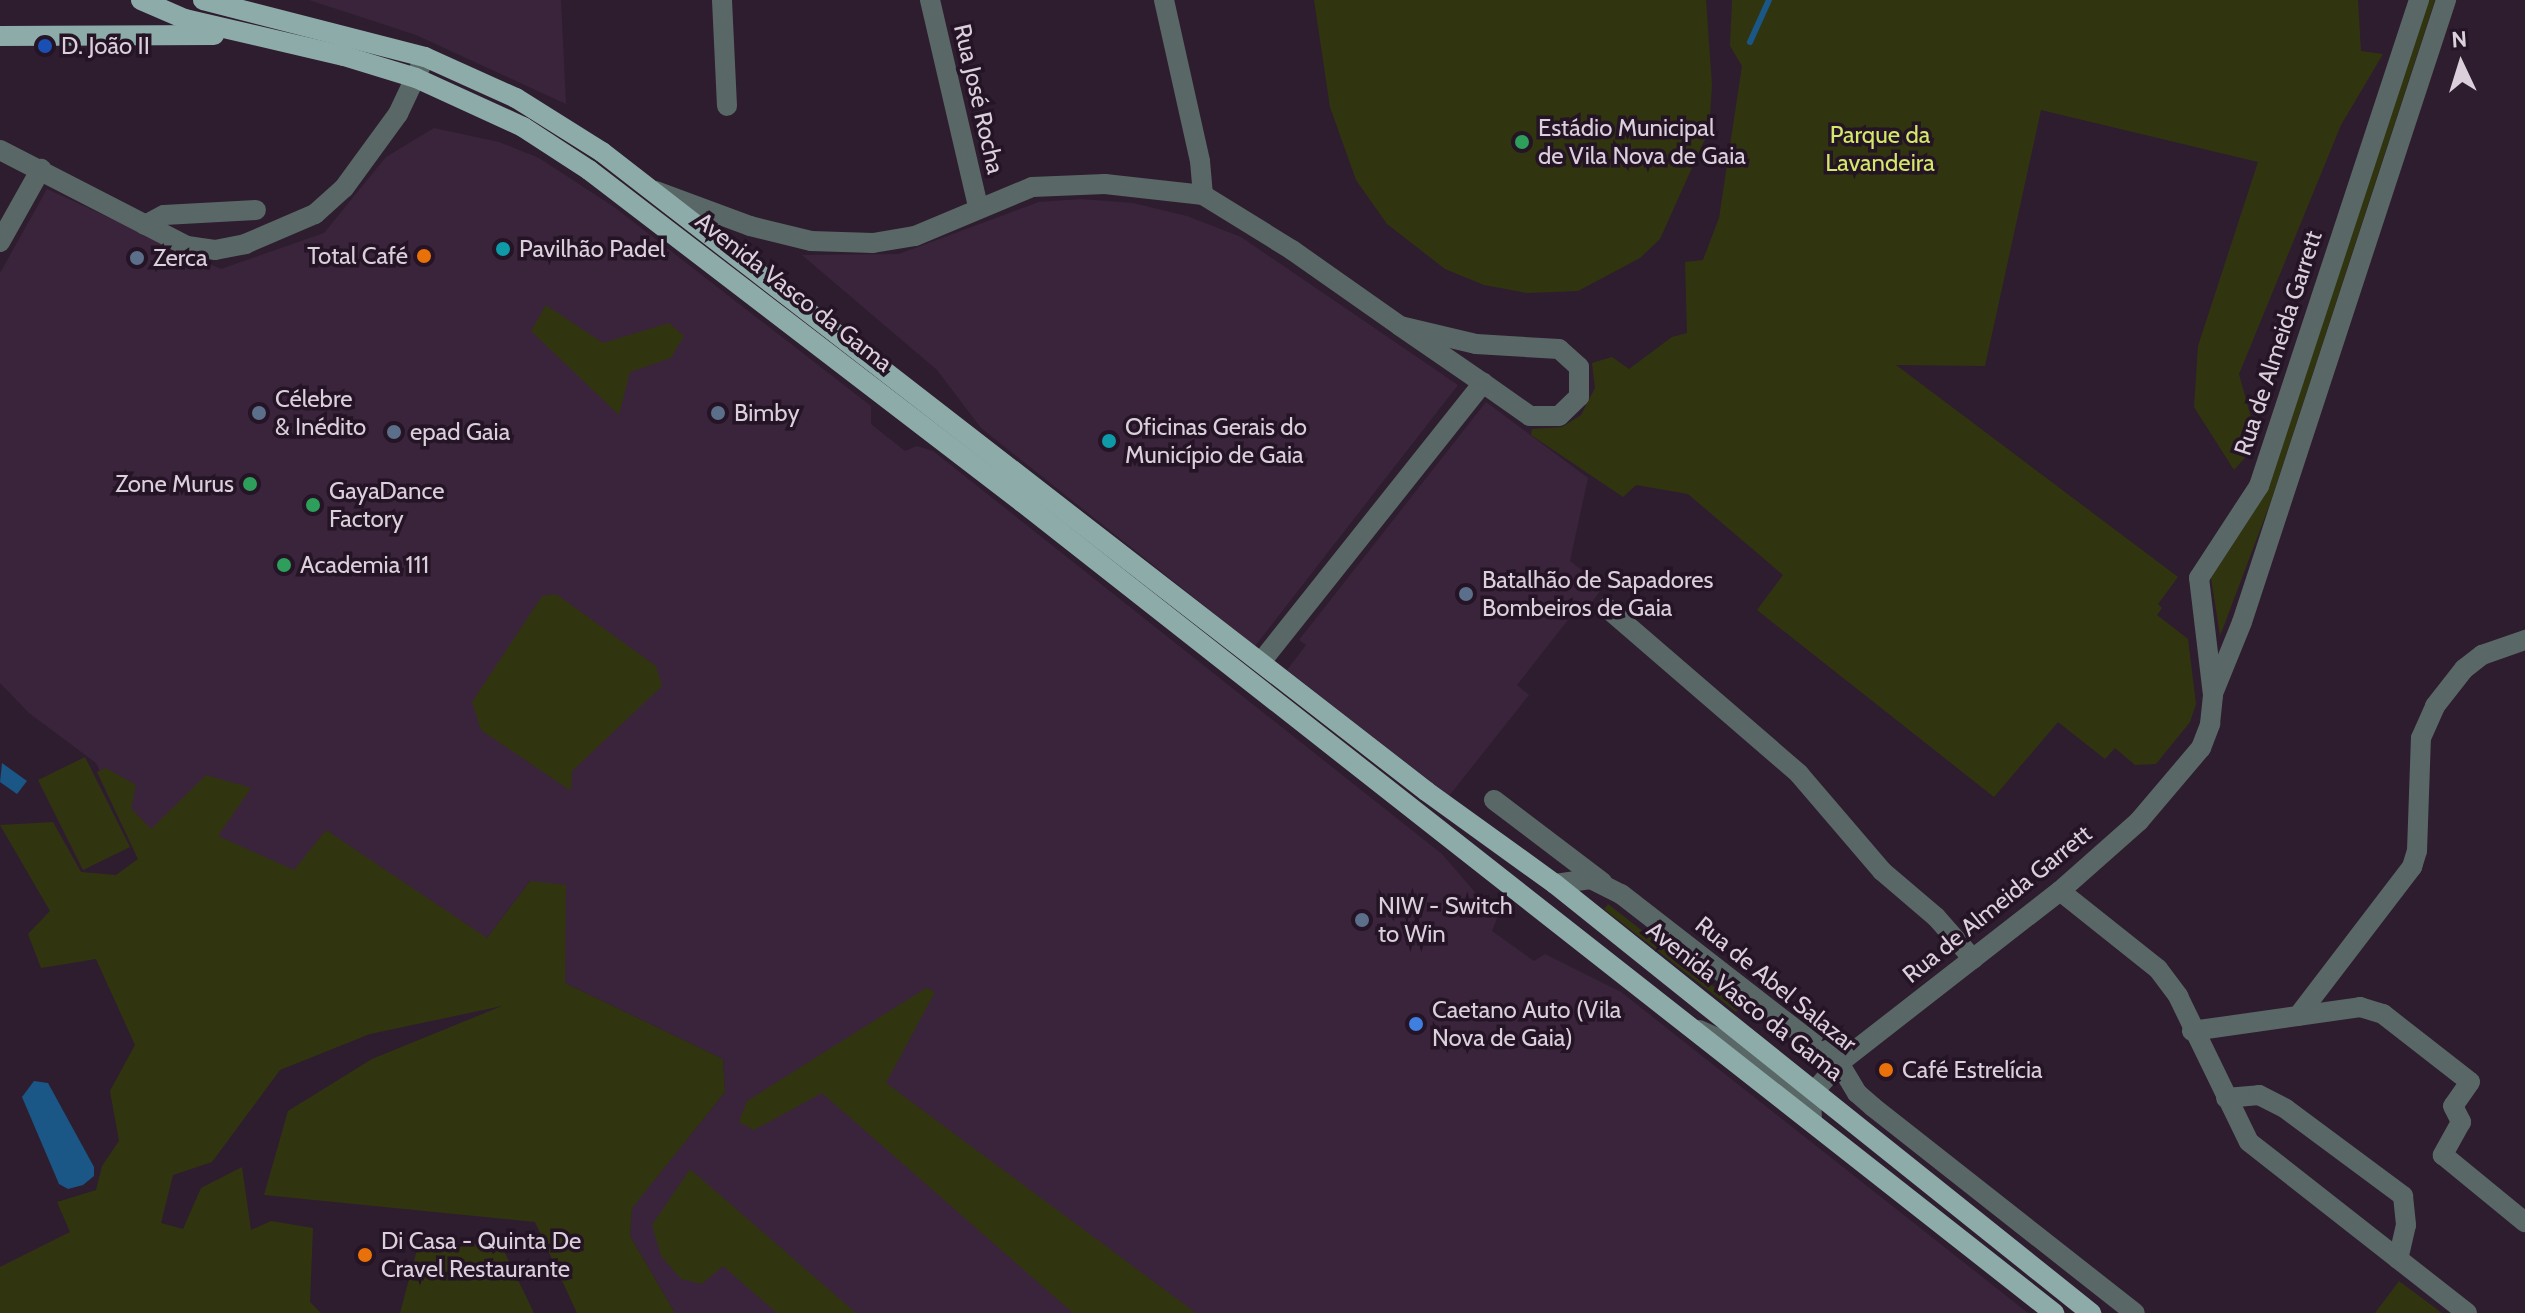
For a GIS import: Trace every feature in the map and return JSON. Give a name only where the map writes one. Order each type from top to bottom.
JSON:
[{"type":"main road","name":"Avenida Vasco da Gama","points":[[141,0],[185,19],[416,78],[523,127],[664,224],[2054,1313]]},
{"type":"main road","name":"Avenida Vasco da Gama","points":[[203,0],[425,57],[516,98],[656,191],[1360,739],[1555,884],[2091,1313]]},
{"type":"main road","points":[[0,36],[262,37]]},
{"type":"main road","points":[[1346,756],[1360,739]]},
{"type":"street","points":[[722,0],[727,106]]},
{"type":"street","name":"Rua José Rocha","points":[[656,191],[750,226],[811,241],[873,243],[915,236],[978,207],[930,0]]},
{"type":"street","points":[[1164,0],[1200,161],[1203,195]]},
{"type":"street","name":"Rua de Almeida Garrett","points":[[1813,1092],[1839,1063],[2060,891],[2139,821],[2201,748],[2210,724],[2213,695],[2199,578],[2259,486],[2419,0]]},
{"type":"street","name":"Rua de Almeida Garrett","points":[[2213,695],[2242,622],[2446,0]]},
{"type":"street","points":[[0,150],[187,246],[215,250],[245,244],[315,214],[344,188],[398,114],[425,57]]},
{"type":"street","points":[[0,242],[41,169]]},
{"type":"street","points":[[978,207],[1032,187],[1105,184],[1203,195],[1530,416],[1544,419],[1572,408],[1582,382],[1571,356],[1559,349],[1476,344],[1400,326]]},
{"type":"street","points":[[145,225],[164,215],[256,210]]},
{"type":"street","points":[[1261,662],[1483,383]]},
{"type":"street","points":[[1607,608],[1799,774],[1882,871],[1936,917],[1973,959]]},
{"type":"street","points":[[2298,1016],[2412,867],[2417,851],[2421,738],[2435,706],[2464,669],[2482,655],[2525,640]]},
{"type":"street","name":"Rua de Abel Salazar","points":[[1494,800],[1839,1063],[1866,1101],[2135,1313]]},
{"type":"street","points":[[1555,884],[1602,882]]},
{"type":"street","points":[[2060,891],[2158,969],[2178,996],[2192,1031],[2249,1142],[2467,1313]]},
{"type":"street","points":[[2192,1031],[2360,1007],[2383,1014],[2470,1082],[2453,1106],[2461,1122],[2443,1155],[2525,1222]]},
{"type":"street","points":[[1689,1026],[1726,1042],[1791,1091],[1813,1092],[1812,1122]]},
{"type":"street","points":[[2226,1098],[2259,1095],[2286,1109],[2403,1196],[2406,1225],[2398,1259]]},
{"type":"shaded area","points":[[309,0],[561,0],[566,104],[416,35]]},
{"type":"shaded area","points":[[434,128],[499,142],[539,158],[614,207],[871,406],[871,424],[905,451],[917,446],[933,451],[1442,854],[1497,918],[1492,931],[1534,961],[1545,954],[1621,992],[2028,1313],[675,1313],[630,1236],[632,1207],[725,1092],[723,1059],[565,983],[530,881],[487,938],[310,882],[185,871],[109,789],[96,763],[29,713],[0,683],[0,273],[47,189],[221,269],[324,233],[386,157]]},
{"type":"shaded area","points":[[1081,199],[1133,203],[1187,216],[1241,237],[1458,385],[1255,646],[981,428],[937,370],[802,255],[899,254],[1039,202]]},
{"type":"shaded area","name":"Batalhão de Sapadores Bombeiros de Gaia","points":[[1486,402],[1588,478],[1570,561],[1603,587],[1589,606],[1582,602],[1517,685],[1529,695],[1449,796],[1287,670],[1306,645],[1299,640]]},
{"type":"green space","name":"Estádio Municipal de Vila Nova de Gaia","points":[[1314,0],[1706,0],[1712,85],[1709,130],[1660,239],[1640,258],[1578,291],[1527,293],[1484,285],[1445,269],[1387,224],[1356,180],[1330,107]]},
{"type":"green space","name":"Parque da Lavandeira","points":[[1732,0],[2358,0],[2361,51],[2383,54],[2341,125],[2239,374],[2258,443],[2234,470],[2194,407],[2198,346],[2258,162],[2041,110],[1985,366],[1896,365],[2178,577],[2158,604],[2162,608],[2157,615],[2188,639],[2196,704],[2190,722],[2156,764],[2135,765],[2115,748],[2105,759],[2058,722],[1994,797],[1757,610],[1783,575],[1688,494],[1636,485],[1623,497],[1531,435],[1532,429],[1562,427],[1581,415],[1595,388],[1592,363],[1612,357],[1629,369],[1672,337],[1687,333],[1685,262],[1703,260],[1719,218],[1742,66],[1730,46]]},
{"type":"green space","points":[[2428,0],[2435,0],[2271,501],[2220,636],[2211,578],[2264,496]]},
{"type":"green space","points":[[546,305],[603,343],[669,323],[684,336],[671,358],[630,372],[619,415],[531,331]]},
{"type":"green space","points":[[556,594],[656,666],[662,686],[572,771],[571,791],[481,730],[472,702],[542,596]]},
{"type":"green space","points":[[85,757],[130,847],[83,870],[38,780]]},
{"type":"green space","points":[[106,768],[136,785],[131,808],[151,829],[206,775],[251,788],[218,836],[294,870],[326,830],[487,938],[530,881],[566,885],[565,983],[723,1059],[725,1092],[632,1208],[630,1236],[675,1313],[577,1313],[535,1222],[264,1195],[288,1111],[372,1059],[502,1006],[370,1034],[280,1070],[212,1162],[173,1175],[161,1223],[183,1229],[201,1188],[242,1167],[251,1230],[271,1221],[313,1228],[310,1302],[321,1313],[0,1313],[0,1267],[70,1232],[57,1202],[96,1190],[102,1166],[119,1141],[110,1091],[135,1045],[96,959],[41,968],[28,934],[50,911],[0,825],[53,822],[81,872],[116,875],[138,859],[97,772]]},
{"type":"green space","points":[[1608,904],[1740,1007],[1736,1012],[1604,909]]},
{"type":"green space","points":[[926,988],[935,992],[886,1083],[1196,1313],[1073,1313],[822,1093],[754,1130],[739,1122],[747,1101]]},
{"type":"green space","points":[[690,1169],[856,1313],[777,1313],[723,1266],[702,1284],[681,1279],[661,1256],[652,1225]]},
{"type":"green space","points":[[500,1243],[534,1313],[400,1313],[418,1246]]},
{"type":"green space","points":[[2399,1281],[2442,1313],[2375,1313]]},
{"type":"water","points":[[2,763],[27,781],[17,794],[0,782]]},
{"type":"water","points":[[34,1081],[48,1083],[94,1167],[94,1176],[83,1185],[68,1189],[59,1184],[22,1097]]},
{"type":"waterway","points":[[1750,42],[1769,0]]},
{"type":"place","name":"D. João II","points":[[45,46]]},
{"type":"place","name":"Estádio Municipal de Vila Nova de Gaia","points":[[1522,142]]},
{"type":"place","name":"Pavilhão Padel","points":[[503,249]]},
{"type":"place","name":"Total Café","points":[[424,256]]},
{"type":"place","name":"Zerca","points":[[137,258]]},
{"type":"place","name":"Célebre & Inédito","points":[[259,413]]},
{"type":"place","name":"Bimby","points":[[718,413]]},
{"type":"place","name":"epad Gaia","points":[[394,432]]},
{"type":"place","name":"Oficinas Gerais do Município de Gaia","points":[[1109,441]]},
{"type":"place","name":"Zone Murus","points":[[250,484]]},
{"type":"place","name":"GayaDance Factory","points":[[313,505]]},
{"type":"place","name":"Academia 111","points":[[284,565]]},
{"type":"place","name":"Batalhão de Sapadores Bombeiros de Gaia","points":[[1466,594]]},
{"type":"place","name":"NIW - Switch to Win","points":[[1362,920]]},
{"type":"place","name":"Caetano Auto (Vila Nova de Gaia)","points":[[1416,1024]]},
{"type":"place","name":"Café Estrelícia","points":[[1886,1070]]},
{"type":"place","name":"Di Casa - Quinta De Cravel Restaurante","points":[[365,1255]]}]
